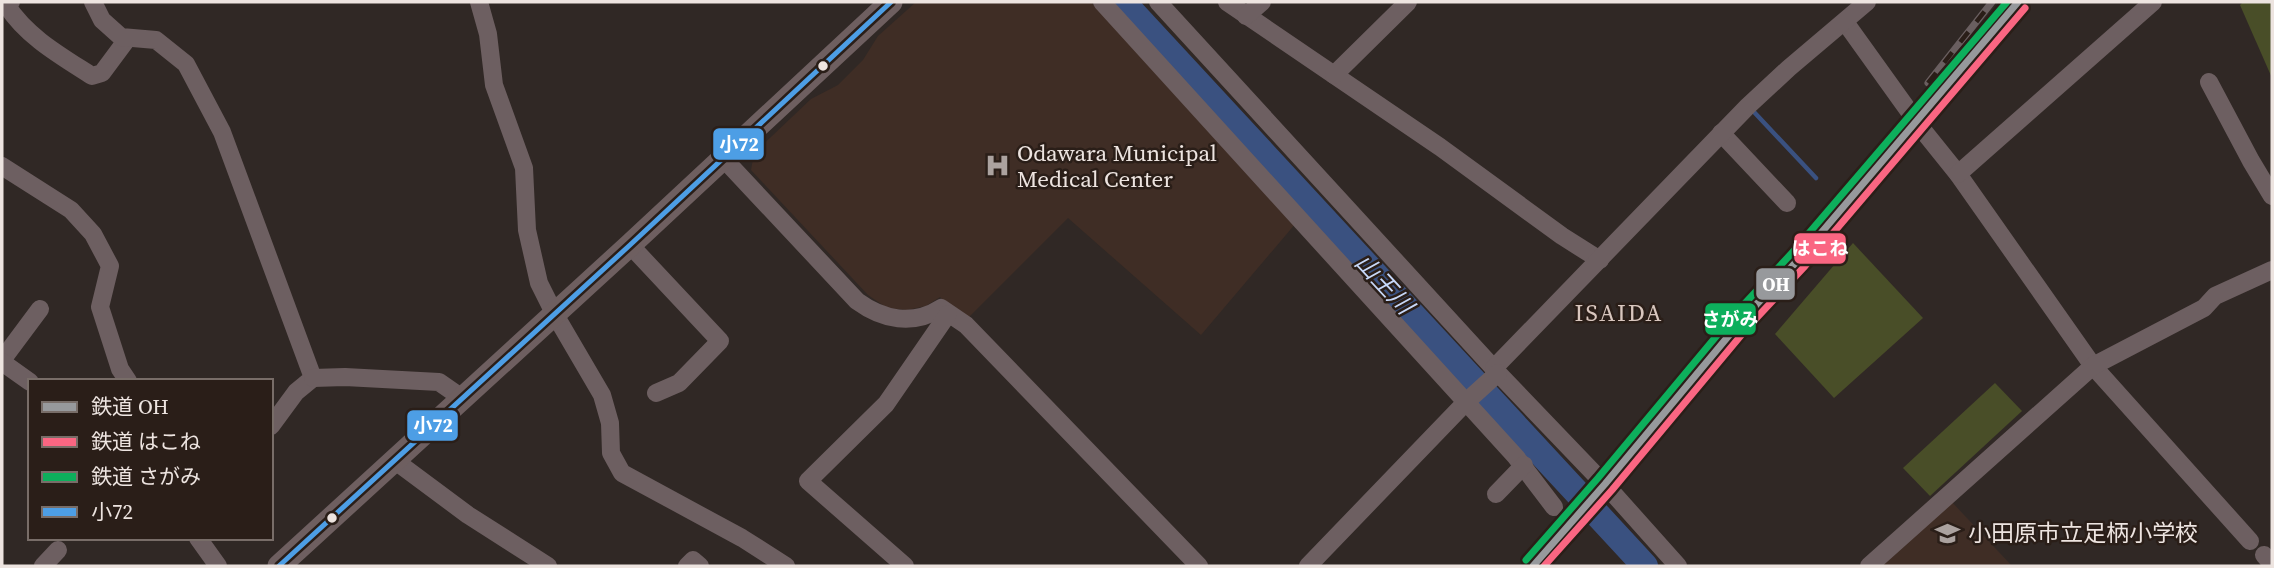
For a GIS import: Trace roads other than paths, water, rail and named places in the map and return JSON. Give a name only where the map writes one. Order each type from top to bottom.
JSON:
[{"type":"main road","points":[[279,566],[891,2]]},
{"type":"street","points":[[11,2],[7,6],[16,21],[92,76],[102,73],[128,38]]},
{"type":"street","points":[[93,2],[108,26],[121,37],[156,40],[186,64],[216,116],[313,378]]},
{"type":"street","points":[[479,2],[488,34],[494,85],[524,168],[527,230],[539,283],[602,394],[610,423],[611,453],[622,473],[742,538],[786,566]]},
{"type":"street","points":[[1102,2],[1524,465],[1554,507]]},
{"type":"street","points":[[1158,2],[1494,373],[1611,491],[1678,566]]},
{"type":"street","points":[[1227,2],[1600,260]]},
{"type":"street","points":[[1246,16],[1262,2]]},
{"type":"street","points":[[1334,75],[1408,2]]},
{"type":"street","points":[[1308,566],[1721,133],[1789,68],[1867,2]]},
{"type":"street","points":[[1958,174],[2153,2]]},
{"type":"street","points":[[1845,22],[1921,128],[1958,174],[2093,366],[2250,541]]},
{"type":"street","points":[[2208,82],[2272,196]]},
{"type":"street","points":[[1721,133],[1787,203]]},
{"type":"street","points":[[723,158],[867,309],[896,320],[930,315],[942,308],[966,325],[1199,566]]},
{"type":"street","points":[[2,166],[71,210],[93,234],[110,266],[100,307],[120,369],[127,379]]},
{"type":"street","points":[[630,245],[720,341],[679,383],[656,393]]},
{"type":"street","points":[[1870,566],[2093,366],[2204,308],[2215,296],[2272,270]]},
{"type":"street","points":[[28,380],[2,361],[40,309]]},
{"type":"street","points":[[905,566],[808,481],[886,404],[948,314]]},
{"type":"street","points":[[273,423],[296,392],[313,378],[439,382],[462,398]]},
{"type":"street","points":[[394,460],[468,515],[548,566]]},
{"type":"street","points":[[1496,494],[1524,465]]},
{"type":"street","points":[[199,540],[218,566]]},
{"type":"street","points":[[43,566],[58,550]]},
{"type":"street","points":[[687,566],[693,560],[700,566]]},
{"type":"waterway","name":"山王川","points":[[1123,2],[1645,566]]},
{"type":"waterway","points":[[1754,112],[1816,178]]},
{"type":"railway","points":[[1928,83],[1992,2]]},
{"type":"rail line","name":"さがみ","points":[[1526,560],[1734,315],[1791,254],[2007,2]]},
{"type":"rail line","name":"OH","points":[[1533,566],[2018,2]]},
{"type":"rail line","name":"はこね","points":[[1544,566],[2025,8]]},
{"type":"place","name":"Odawara Municipal Medical Center","points":[[997,166]]},
{"type":"place","name":"小田原市立足柄小学校","points":[[1948,533]]},
{"type":"district","name":"ISAIDA","points":[[1619,313]]}]
